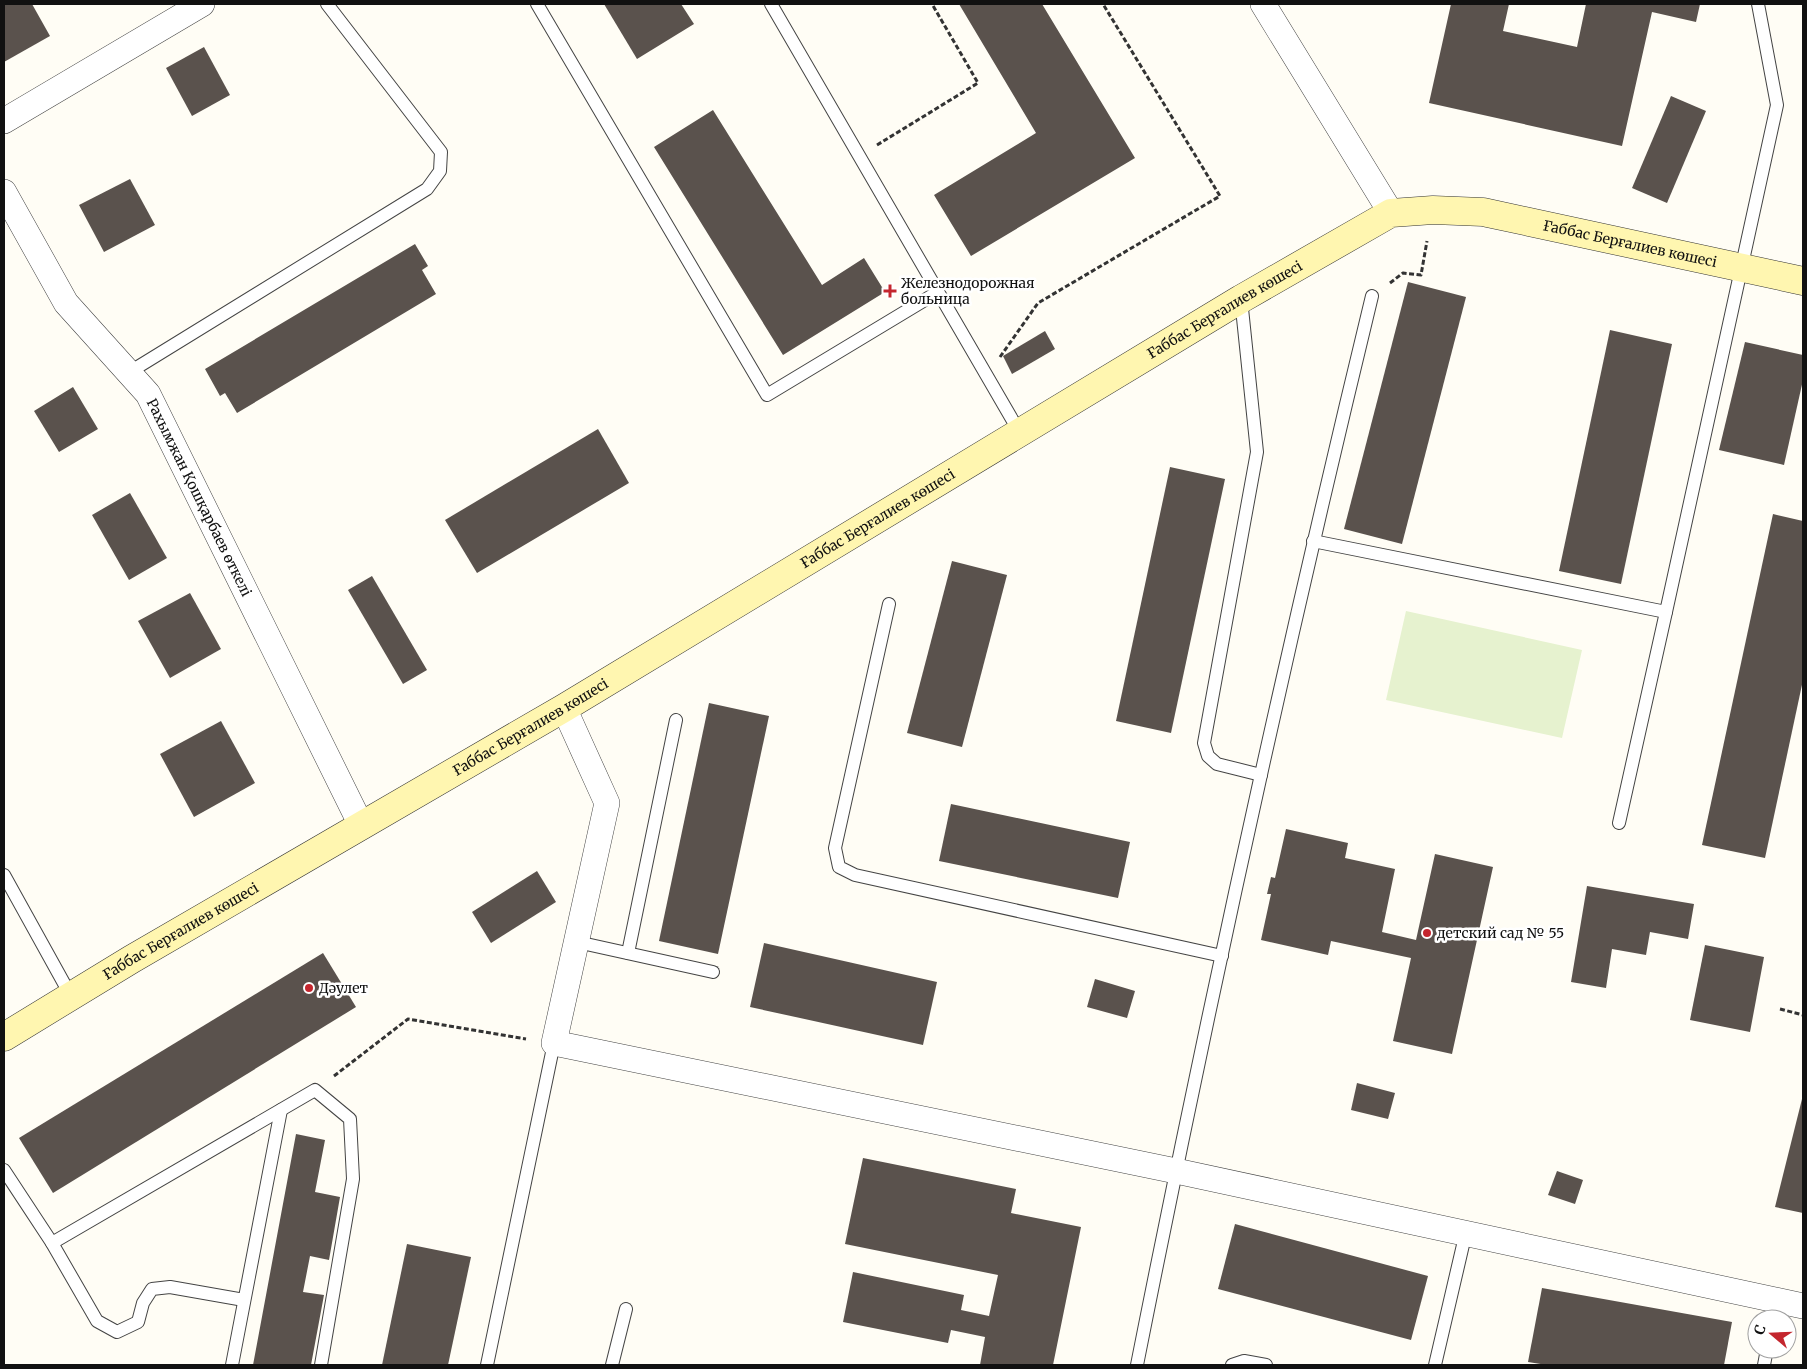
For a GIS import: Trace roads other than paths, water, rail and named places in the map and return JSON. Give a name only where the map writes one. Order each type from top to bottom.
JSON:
[{"type":"main road","name":"Ғаббас Берғалиев көшесі","points":[[4,1036],[361,825],[564,708],[1241,299],[1391,213],[1434,210],[1483,212],[1803,280]]},
{"type":"street","points":[[4,121],[202,4]]},
{"type":"street","points":[[1263,4],[1391,213]]},
{"type":"street","name":"Рахымжан Қошқарбаев өткелі","points":[[4,192],[66,303],[148,394],[361,825]]},
{"type":"street","points":[[564,708],[607,803],[554,1043],[1176,1170],[1466,1232],[1771,1309]]},
{"type":"street","points":[[1782,1309],[1803,1306]]},
{"type":"lane","points":[[128,373],[427,189],[440,171],[441,152],[327,4]]},
{"type":"lane","points":[[537,4],[767,395],[938,292]]},
{"type":"lane","points":[[770,4],[1020,433]]},
{"type":"lane","points":[[1619,823],[1777,105],[1758,4]]},
{"type":"lane","points":[[1136,1365],[1261,776],[1313,541],[1372,296]]},
{"type":"lane","points":[[1241,299],[1257,452],[1204,743],[1208,756],[1217,764],[1261,776]]},
{"type":"lane","points":[[1313,541],[1666,612]]},
{"type":"lane","points":[[889,604],[835,848],[839,867],[855,875],[1222,956]]},
{"type":"lane","points":[[628,953],[676,720]]},
{"type":"lane","points":[[4,875],[71,996]]},
{"type":"lane","points":[[577,942],[713,972]]},
{"type":"lane","points":[[487,1365],[554,1043]]},
{"type":"lane","points":[[52,1243],[315,1090],[350,1119],[353,1179],[321,1365]]},
{"type":"lane","points":[[232,1365],[281,1110]]},
{"type":"lane","points":[[4,1170],[52,1243],[97,1322],[117,1332],[138,1322],[143,1303],[152,1289],[170,1287],[244,1300]]},
{"type":"lane","points":[[1436,1365],[1466,1232]]},
{"type":"lane","points":[[612,1365],[626,1309]]},
{"type":"lane","points":[[1232,1365],[1244,1361],[1266,1365]]},
{"type":"place","name":"Железнодорожная больница","points":[[890,291]]},
{"type":"place","name":"детский сад № 55","points":[[1427,933]]},
{"type":"place","name":"Дәулет","points":[[309,988]]}]
